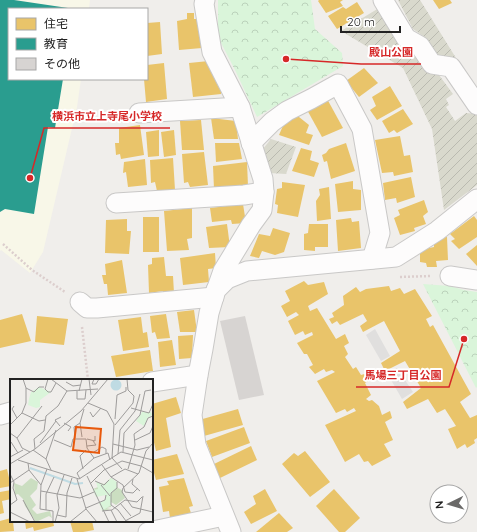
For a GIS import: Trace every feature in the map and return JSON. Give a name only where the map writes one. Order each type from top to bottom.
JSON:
[{"type":"street","points":[[148,532],[227,524],[196,445],[192,415],[209,313],[215,293],[223,271],[262,210],[264,192],[263,179],[240,107],[212,52],[204,4],[205,0]]},
{"type":"street","points":[[383,0],[406,38],[420,46],[432,64],[451,67],[470,104]]},
{"type":"street","points":[[251,143],[272,122],[287,111],[338,84],[362,129],[380,233],[372,260]]},
{"type":"street","points":[[139,113],[240,107]]},
{"type":"street","points":[[116,203],[244,195],[264,192]]},
{"type":"street","points":[[80,302],[87,308],[96,308],[215,293],[227,279],[247,271],[396,257],[437,231],[477,199]]},
{"type":"street","points":[[450,276],[477,280]]},
{"type":"street","points":[[153,382],[198,375]]},
{"type":"street","points":[[0,416],[10,412]]},
{"type":"path","points":[[3,244],[32,270],[80,302],[88,379]]},
{"type":"shaded area","points":[[0,0],[90,0],[89,8],[8,8],[8,80],[81,80],[77,107],[43,252],[30,273],[1,250],[0,251]]},
{"type":"shaded area","points":[[398,0],[420,0],[456,58],[437,55],[426,38],[413,29]]},
{"type":"shaded area","points":[[379,8],[426,72],[439,75],[453,94],[446,99],[449,105],[446,107],[455,121],[466,113],[476,114],[477,116],[477,185],[444,210],[432,129],[403,68],[341,31]]},
{"type":"shaded area","points":[[271,139],[296,147],[286,174],[269,173],[262,150]]},
{"type":"shaded area","points":[[375,329],[390,356],[381,361],[366,335]]},
{"type":"shaded area","points":[[397,368],[413,392],[402,399],[387,373]]},
{"type":"green space","points":[[218,0],[311,0],[315,29],[342,53],[343,66],[257,117],[218,37]]},
{"type":"green space","points":[[423,284],[450,286],[477,292],[476,388]]},
{"type":"building: 住宅","points":[[343,0],[340,2],[343,6],[326,13],[318,1]]},
{"type":"building: 住宅","points":[[433,0],[450,0],[452,3],[439,9]]},
{"type":"building: 住宅","points":[[357,2],[364,13],[337,29],[328,16],[343,7],[346,9]]},
{"type":"building: 住宅","points":[[187,13],[194,13],[194,19],[198,19],[202,48],[179,50],[177,21],[187,19]]},
{"type":"building: 住宅","points":[[160,22],[162,54],[148,56],[148,23]]},
{"type":"building: 住宅","points":[[209,61],[221,84],[221,94],[193,97],[189,63]]},
{"type":"building: 住宅","points":[[164,63],[167,99],[146,102],[144,80],[148,80],[148,65]]},
{"type":"building: 住宅","points":[[364,68],[378,83],[359,97],[346,81]]},
{"type":"building: 住宅","points":[[390,86],[402,106],[377,120],[370,110],[376,106],[372,97]]},
{"type":"building: 住宅","points":[[326,97],[343,128],[322,137],[306,108]]},
{"type":"building: 住宅","points":[[403,109],[413,124],[397,133],[394,130],[389,133],[382,121]]},
{"type":"building: 住宅","points":[[292,117],[299,117],[309,125],[306,133],[313,135],[309,145],[279,135],[285,121]]},
{"type":"building: 住宅","points":[[211,118],[236,121],[238,139],[214,139]]},
{"type":"building: 住宅","points":[[201,120],[204,150],[182,150],[180,121]]},
{"type":"building: 住宅","points":[[140,125],[144,155],[121,159],[120,154],[116,155],[115,143],[119,143],[119,128]]},
{"type":"building: 住宅","points":[[159,130],[159,156],[148,157],[146,132]]},
{"type":"building: 住宅","points":[[174,130],[176,155],[164,157],[161,132]]},
{"type":"building: 住宅","points":[[400,136],[404,156],[410,155],[413,172],[394,176],[393,172],[382,173],[375,140]]},
{"type":"building: 住宅","points":[[215,143],[239,143],[242,159],[216,162]]},
{"type":"building: 住宅","points":[[346,143],[355,171],[331,179],[327,161],[324,162],[322,155],[329,149]]},
{"type":"building: 住宅","points":[[301,148],[312,151],[310,160],[319,163],[314,177],[292,171]]},
{"type":"building: 住宅","points":[[204,152],[208,185],[190,187],[188,182],[184,183],[182,154]]},
{"type":"building: 住宅","points":[[173,158],[175,190],[157,191],[155,182],[151,183],[150,160]]},
{"type":"building: 住宅","points":[[145,159],[147,185],[128,187],[126,172],[123,173],[124,162]]},
{"type":"building: 住宅","points":[[247,162],[248,186],[214,189],[213,166]]},
{"type":"building: 住宅","points":[[411,177],[415,197],[397,203],[396,198],[385,200],[383,183]]},
{"type":"building: 住宅","points":[[353,181],[353,189],[361,190],[361,210],[338,212],[335,184]]},
{"type":"building: 住宅","points":[[282,182],[305,185],[298,217],[277,213],[278,205],[275,204],[277,189],[282,188]]},
{"type":"building: 住宅","points":[[329,187],[331,219],[317,221],[316,201],[320,195],[319,189]]},
{"type":"building: 住宅","points":[[424,200],[428,212],[423,216],[426,224],[414,228],[415,231],[400,235],[394,218],[400,215],[398,210]]},
{"type":"building: 住宅","points":[[243,204],[246,223],[232,224],[231,220],[212,222],[210,208]]},
{"type":"building: 住宅","points":[[192,208],[192,238],[187,239],[189,250],[167,251],[164,211]]},
{"type":"building: 住宅","points":[[474,216],[477,220],[477,237],[459,249],[451,241],[455,239],[450,234]]},
{"type":"building: 住宅","points":[[143,217],[159,217],[159,252],[143,252]]},
{"type":"building: 住宅","points":[[351,218],[352,222],[359,221],[361,248],[338,251],[336,220]]},
{"type":"building: 住宅","points":[[127,219],[127,231],[131,231],[129,254],[105,253],[106,220]]},
{"type":"building: 住宅","points":[[227,224],[230,247],[209,248],[206,227]]},
{"type":"building: 住宅","points":[[309,224],[328,224],[328,247],[315,247],[315,251],[304,250],[304,234],[308,233]]},
{"type":"building: 住宅","points":[[273,228],[290,233],[284,252],[275,255],[262,251],[259,258],[250,256],[259,234],[270,236]]},
{"type":"building: 住宅","points":[[447,237],[448,260],[436,261],[437,267],[427,267],[426,263],[420,262],[420,250],[434,247],[434,242],[437,238]]},
{"type":"building: 住宅","points":[[477,245],[477,266],[466,254]]},
{"type":"building: 住宅","points":[[215,253],[216,268],[208,269],[209,282],[183,285],[180,258]]},
{"type":"building: 住宅","points":[[164,257],[166,276],[173,276],[174,293],[164,294],[163,291],[149,293],[148,265],[152,264],[152,258]]},
{"type":"building: 住宅","points":[[122,260],[127,293],[108,295],[107,284],[104,284],[102,275],[106,275],[105,264]]},
{"type":"building: 住宅","points":[[304,281],[308,285],[324,282],[328,294],[308,306],[310,311],[317,308],[336,339],[345,334],[349,343],[344,346],[348,354],[345,357],[353,369],[356,367],[361,375],[368,373],[371,379],[365,383],[371,395],[366,399],[369,401],[372,400],[379,406],[382,415],[390,411],[392,418],[385,422],[393,440],[384,444],[391,456],[372,466],[368,461],[364,462],[359,454],[345,462],[325,425],[356,411],[354,408],[347,412],[345,409],[336,413],[317,381],[335,372],[332,370],[326,372],[324,369],[315,374],[309,367],[313,365],[307,354],[304,354],[297,343],[313,335],[312,332],[305,335],[303,331],[295,335],[288,321],[299,315],[296,312],[287,317],[281,306],[290,301],[285,291]]},
{"type":"building: 住宅","points":[[389,286],[391,291],[400,288],[404,294],[415,289],[432,316],[426,319],[430,327],[433,325],[471,394],[460,402],[470,418],[477,415],[477,438],[474,440],[475,443],[467,448],[465,444],[457,449],[448,429],[456,426],[445,409],[437,413],[428,399],[407,409],[403,402],[421,388],[405,361],[385,371],[381,363],[400,351],[384,321],[363,332],[360,326],[367,321],[363,314],[340,325],[337,321],[332,324],[329,319],[334,317],[332,313],[344,305],[343,296],[356,287],[360,292],[366,289]]},
{"type":"building: 住宅","points":[[194,310],[197,332],[180,332],[177,312]]},
{"type":"building: 住宅","points":[[22,314],[31,341],[0,348],[0,320]]},
{"type":"building: 住宅","points":[[166,314],[170,338],[157,339],[155,332],[152,333],[150,316]]},
{"type":"building: 住宅","points":[[37,316],[68,319],[64,345],[35,342]]},
{"type":"building: 住宅","points":[[141,317],[143,333],[147,332],[149,347],[123,351],[118,320]]},
{"type":"building: 住宅","points":[[193,335],[192,358],[179,359],[178,336]]},
{"type":"building: 住宅","points":[[172,340],[176,365],[160,367],[158,342]]},
{"type":"building: 住宅","points":[[150,350],[153,371],[116,377],[111,356]]},
{"type":"building: 住宅","points":[[176,397],[181,413],[166,418],[171,447],[156,451],[153,438],[153,404]]},
{"type":"building: 住宅","points":[[238,409],[243,425],[204,436],[199,420]]},
{"type":"building: 住宅","points":[[244,427],[250,443],[212,457],[206,441]]},
{"type":"building: 住宅","points":[[251,446],[257,460],[220,478],[214,464]]},
{"type":"building: 住宅","points":[[305,451],[330,482],[310,497],[282,464],[294,453],[298,456]]},
{"type":"building: 住宅","points":[[177,454],[184,474],[156,480],[153,470],[153,460]]},
{"type":"building: 住宅","points":[[7,469],[10,486],[0,488],[0,471]]},
{"type":"building: 住宅","points":[[184,478],[193,506],[189,507],[191,513],[170,518],[169,511],[163,512],[159,487],[169,485],[167,481]]},
{"type":"building: 住宅","points":[[265,489],[277,511],[251,524],[244,512],[256,504],[253,496]]},
{"type":"building: 住宅","points":[[334,489],[360,518],[345,532],[339,532],[316,506]]},
{"type":"building: 住宅","points":[[10,490],[10,499],[2,501],[4,513],[0,514],[0,492]]},
{"type":"building: 住宅","points":[[279,513],[293,528],[287,532],[256,532]]},
{"type":"building: 住宅","points":[[10,518],[10,522],[13,522],[14,531],[0,532],[0,521]]},
{"type":"building: 住宅","points":[[25,522],[53,522],[54,526],[34,531],[33,527],[26,529]]},
{"type":"building: 住宅","points":[[70,522],[92,522],[94,530],[73,532]]},
{"type":"building: 教育","points":[[0,0],[14,0],[68,8],[8,8],[8,80],[63,80],[55,128],[48,127],[34,214],[5,209],[0,212]]},
{"type":"building: その他","points":[[245,316],[264,395],[239,400],[220,321]]},
{"type":"place","name":"殿山公園","points":[[286,59]]},
{"type":"place","name":"横浜市立上寺尾小学校","points":[[30,178]]},
{"type":"place","name":"馬場三丁目公園","points":[[464,339]]}]
